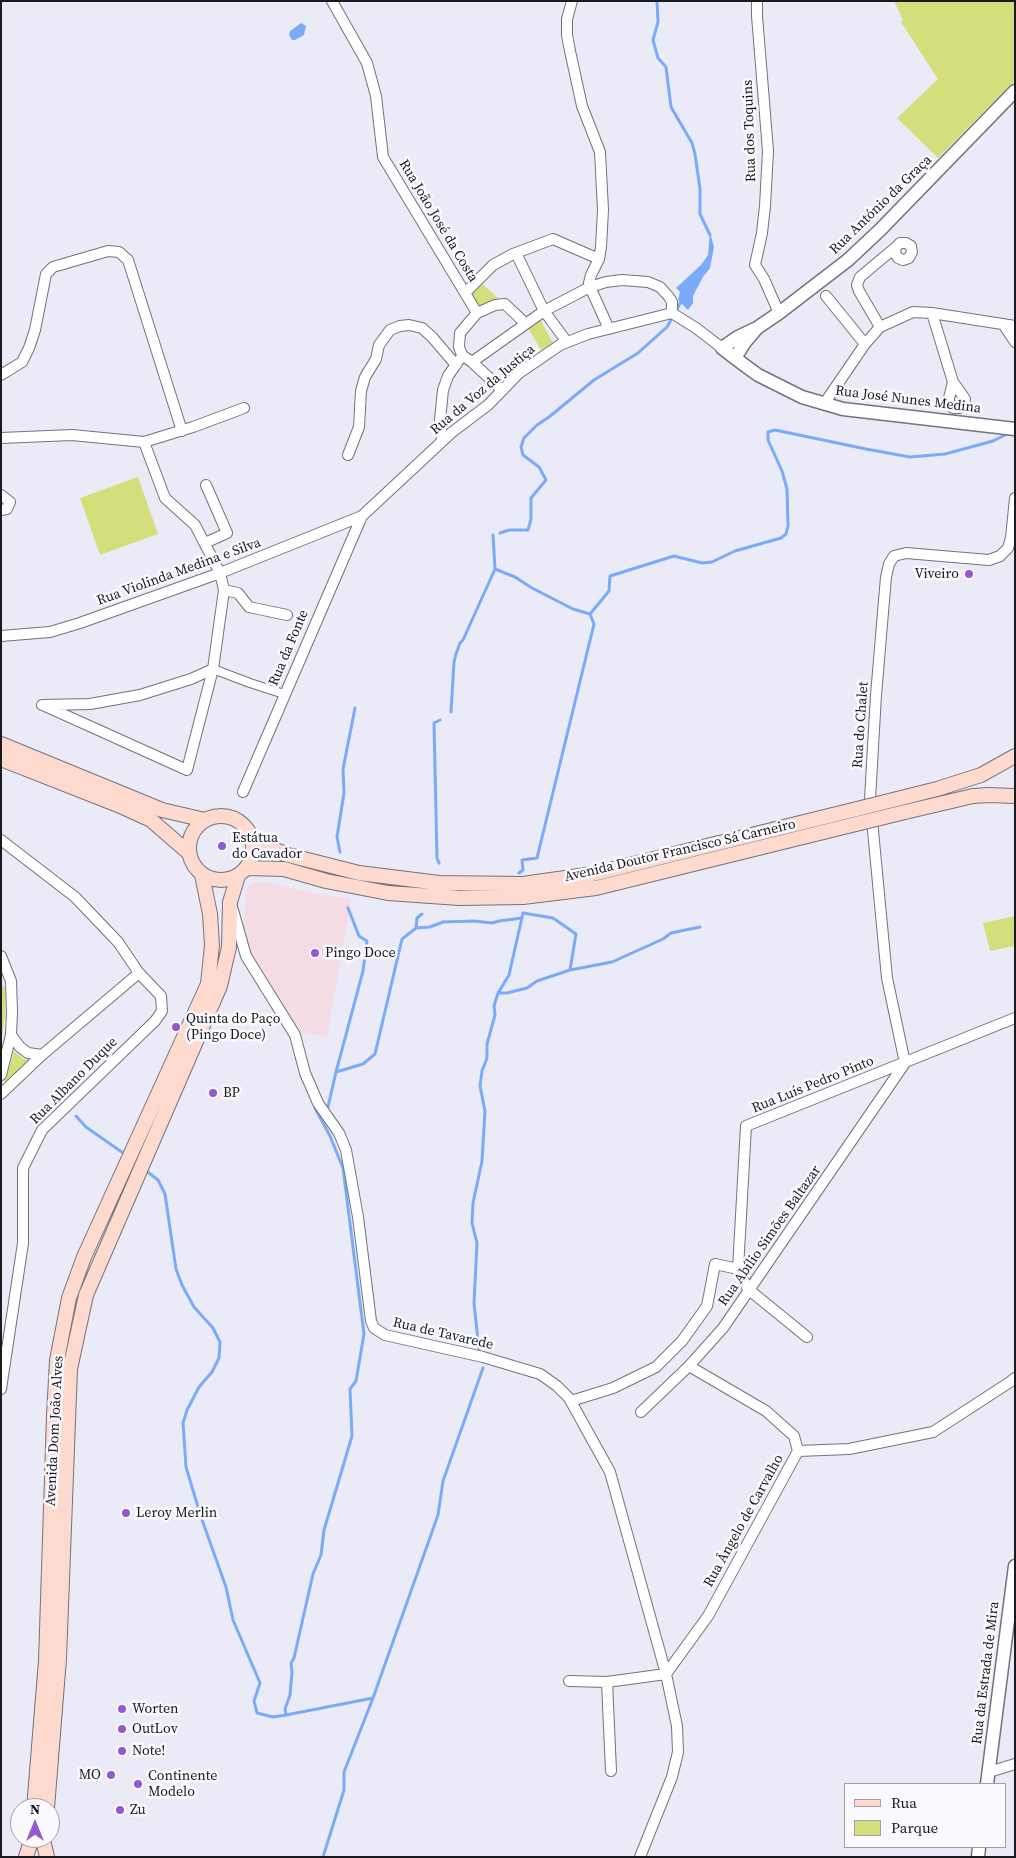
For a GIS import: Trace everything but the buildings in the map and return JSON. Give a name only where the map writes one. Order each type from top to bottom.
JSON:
[{"type":"main road","points":[[1,744],[162,810],[204,820]]},
{"type":"main road","name":"Avenida Doutor Francisco Sá Carneiro","points":[[903,805],[937,789],[982,775],[1015,756]]},
{"type":"main road","points":[[1,759],[151,820],[189,853]]},
{"type":"main road","name":"Avenida Doutor Francisco Sá Carneiro","points":[[243,872],[284,869],[326,881],[388,893],[459,898],[523,897],[596,888],[903,805],[973,796],[1015,796]]},
{"type":"main road","points":[[217,816],[227,816],[238,820],[252,836],[253,858],[243,872],[229,880],[220,881],[202,875],[191,861],[189,844],[192,834],[204,820],[217,816]]},
{"type":"main road","name":"Avenida Doutor Francisco Sá Carneiro","points":[[252,836],[264,845],[288,856],[359,873],[439,883],[522,884],[593,874],[859,816]]},
{"type":"main road","name":"Avenida Dom João Alves","points":[[48,1798],[59,1659],[70,1369],[86,1295],[220,986],[229,947],[230,902],[243,872]]},
{"type":"main road","name":"Avenida Dom João Alves","points":[[35,1798],[46,1661],[57,1360],[69,1298],[84,1257],[208,984],[212,944],[211,922],[202,875]]},
{"type":"street","name":"Rua João José da Costa","points":[[332,1],[367,63],[376,96],[383,157],[477,313]]},
{"type":"street","points":[[572,1],[567,19],[568,43],[582,106],[600,152],[603,210],[599,259],[591,275],[590,287],[609,329]]},
{"type":"street","name":"Rua dos Toquins","points":[[757,1],[768,151],[764,215],[755,266],[764,279],[779,314]]},
{"type":"street","name":"Rua António da Graça","points":[[722,348],[738,336],[757,328],[779,314],[848,260],[880,230],[1015,91]]},
{"type":"street","points":[[465,293],[493,265],[516,253],[553,239],[599,259]]},
{"type":"street","points":[[880,327],[857,285],[860,277],[896,247]]},
{"type":"street","points":[[1,375],[22,362],[29,348],[35,330],[46,274],[54,267],[108,251],[119,252],[128,260],[182,431]]},
{"type":"street","points":[[516,253],[544,311],[567,342]]},
{"type":"street","points":[[472,362],[544,311],[590,287],[622,280],[648,282],[660,287],[670,296],[672,314],[696,328],[722,348]]},
{"type":"street","points":[[826,296],[865,344]]},
{"type":"street","points":[[502,390],[462,355],[459,347],[460,333],[477,313],[505,304],[525,323]]},
{"type":"street","points":[[824,404],[865,344],[880,327],[913,312],[932,313],[1015,326]]},
{"type":"street","points":[[932,313],[953,382]]},
{"type":"street","name":"Rua da Voz da Justiça","points":[[362,516],[442,441],[488,405],[519,373],[560,344],[588,334],[672,314]]},
{"type":"street","points":[[1003,324],[1015,342]]},
{"type":"street","points":[[348,455],[359,427],[361,391],[365,377],[376,359],[379,344],[390,330],[409,325],[422,328],[456,365]]},
{"type":"street","name":"Rua António da Graça","points":[[735,358],[757,328]]},
{"type":"street","name":"Rua José Nunes Medina","points":[[722,348],[758,375],[793,393],[824,404],[843,409],[1014,430]]},
{"type":"street","points":[[442,441],[440,420],[443,390],[448,376],[462,355]]},
{"type":"street","points":[[1,438],[72,435],[144,442],[182,431],[244,408]]},
{"type":"street","points":[[144,442],[165,498],[195,525],[220,573],[224,590],[213,669],[187,770],[42,705],[90,704],[140,695],[192,679],[213,669],[250,684],[284,694]]},
{"type":"street","points":[[205,543],[227,533],[206,485]]},
{"type":"street","points":[[1,496],[10,502],[7,508],[1,510]]},
{"type":"street","name":"Rua do Chalet","points":[[905,1063],[887,978],[870,799],[886,577],[889,564],[894,556],[906,553],[989,560],[1000,556],[1008,548],[1011,538],[1015,498]]},
{"type":"street","name":"Rua Violinda Medina e Silva","points":[[1,636],[50,632],[65,628],[220,573],[362,516]]},
{"type":"street","name":"Rua da Fonte","points":[[243,792],[362,516]]},
{"type":"street","points":[[224,590],[238,593],[249,607],[287,615]]},
{"type":"street","points":[[1,1094],[42,1055],[139,973],[118,942],[74,897],[3,844]]},
{"type":"street","name":"Rua de Tavarede","points":[[230,902],[246,956],[295,1035],[305,1072],[318,1103],[339,1133],[346,1150],[357,1209],[371,1321],[374,1328],[385,1335],[498,1361],[540,1374],[557,1386],[571,1401],[610,1472],[666,1674],[677,1726],[678,1752],[672,1777],[640,1857]]},
{"type":"street","points":[[1,956],[11,982],[11,1035],[1,1075]]},
{"type":"street","name":"Rua Albano Duque","points":[[1,1389],[22,1242],[23,1168],[42,1130],[162,1011],[161,996],[139,973]]},
{"type":"street","name":"Rua Luís Pedro Pinto","points":[[748,1289],[738,1269],[746,1126],[1015,1018]]},
{"type":"street","points":[[11,1035],[20,1047],[28,1053],[42,1055]]},
{"type":"street","name":"Rua Abílio Simões Baltazar","points":[[641,1412],[723,1328],[905,1063]]},
{"type":"street","points":[[571,1401],[613,1388],[656,1367],[682,1341],[707,1306],[715,1264],[738,1269]]},
{"type":"street","points":[[748,1289],[807,1337]]},
{"type":"street","points":[[688,1366],[766,1411],[794,1436],[798,1452]]},
{"type":"street","name":"Rua Ângelo de Carvalho","points":[[666,1674],[708,1616],[798,1452],[848,1449],[933,1432],[1015,1378]]},
{"type":"street","name":"Rua da Estrada de Mira","points":[[988,1778],[1015,1566]]},
{"type":"street","points":[[570,1681],[607,1682],[666,1674]]},
{"type":"street","points":[[607,1682],[611,1771]]},
{"type":"street","points":[[988,1778],[1015,1764]]},
{"type":"shaded area","points":[[253,882],[265,882],[312,893],[351,899],[327,1037],[297,1032],[252,961],[244,933],[243,921],[246,899],[244,893]]},
{"type":"green space","points":[[894,1],[1015,1],[1015,80],[938,158],[897,118],[938,79],[901,22],[903,20]]},
{"type":"green space","points":[[480,282],[499,299],[477,313],[465,293]]},
{"type":"green space","points":[[538,315],[553,343],[541,350],[525,323]]},
{"type":"green space","points":[[138,477],[158,534],[100,555],[80,498]]},
{"type":"green space","points":[[1015,916],[1015,946],[990,951],[983,923]]},
{"type":"green space","points":[[1,985],[5,987],[5,1015],[1,1045]]},
{"type":"green space","points":[[14,1051],[24,1059],[32,1061],[4,1085]]},
{"type":"water","points":[[301,23],[306,26],[304,35],[292,40],[289,35],[290,31]]},
{"type":"water","points":[[710,232],[714,247],[710,268],[693,296],[693,303],[688,310],[678,300],[680,292],[676,288],[701,265],[708,255]]},
{"type":"waterway","points":[[657,1],[658,22],[653,40],[658,58],[666,67],[671,107],[692,143],[700,189],[700,214],[710,235]]},
{"type":"waterway","points":[[500,533],[509,530],[528,530],[531,519],[531,498],[546,480],[539,467],[523,455],[521,447],[524,438],[537,425],[594,380],[638,353],[667,327],[682,300]]},
{"type":"waterway","points":[[590,614],[609,591],[610,576],[674,556],[702,563],[712,562],[735,551],[781,538],[786,534],[788,526],[787,489],[782,471],[768,440],[768,432],[775,430],[910,457],[945,454],[993,441],[1005,435]]},
{"type":"waterway","points":[[493,535],[495,569],[515,577],[573,609],[590,614],[594,624],[537,858],[522,860],[523,870],[519,873]]},
{"type":"waterway","points":[[451,712],[456,654],[495,569]]},
{"type":"waterway","points":[[340,852],[337,837],[344,793],[343,769],[355,708]]},
{"type":"waterway","points":[[439,863],[437,858],[434,723],[440,720]]},
{"type":"waterway","points":[[328,1107],[363,971],[367,941],[359,936],[348,908]]},
{"type":"waterway","points":[[479,1350],[474,1303],[477,1243],[472,1223],[473,1203],[482,1161],[485,1111],[480,1086],[482,1071],[487,1058],[487,1044],[495,1015],[494,1006],[498,993],[509,975],[523,913],[553,918],[576,934],[570,970]]},
{"type":"waterway","points":[[416,928],[417,918],[422,914]]},
{"type":"waterway","points":[[336,1072],[363,1064],[375,1054],[402,939],[416,928],[430,927],[443,922],[474,921],[492,923],[522,918]]},
{"type":"waterway","points":[[498,993],[507,993],[527,988],[537,981],[570,970],[612,962],[663,939],[671,933],[700,927]]},
{"type":"waterway","points":[[315,1108],[330,1136],[343,1168],[364,1334],[356,1381],[350,1389],[352,1436],[324,1530],[321,1555],[313,1574],[294,1658],[291,1663],[290,1695],[285,1709],[286,1715],[373,1698]]},
{"type":"waterway","points":[[76,1116],[86,1127],[126,1155]]},
{"type":"waterway","points":[[145,1170],[158,1180],[165,1194],[176,1269],[182,1285],[194,1307],[213,1328],[220,1342],[219,1358],[212,1372],[199,1387],[187,1410],[183,1423],[186,1467],[201,1517],[226,1587],[233,1620],[260,1683],[254,1701],[257,1713],[273,1717],[286,1715]]},
{"type":"waterway","points":[[323,1857],[344,1790],[344,1772],[373,1698],[438,1515],[443,1481],[483,1368]]},
{"type":"place","name":"Viveiro","points":[[969,574]]},
{"type":"place","name":"Estátua do Cavador","points":[[222,846]]},
{"type":"place","name":"Pingo Doce","points":[[315,953]]},
{"type":"place","name":"Quinta do Paço (Pingo Doce)","points":[[176,1027]]},
{"type":"place","name":"BP","points":[[213,1093]]},
{"type":"place","name":"Leroy Merlin","points":[[126,1513]]},
{"type":"place","name":"Worten","points":[[122,1709]]},
{"type":"place","name":"OutLov","points":[[122,1729]]},
{"type":"place","name":"Note!","points":[[122,1751]]},
{"type":"place","name":"MO","points":[[111,1775]]},
{"type":"place","name":"Continente Modelo","points":[[138,1784]]},
{"type":"place","name":"Zu","points":[[120,1810]]}]
